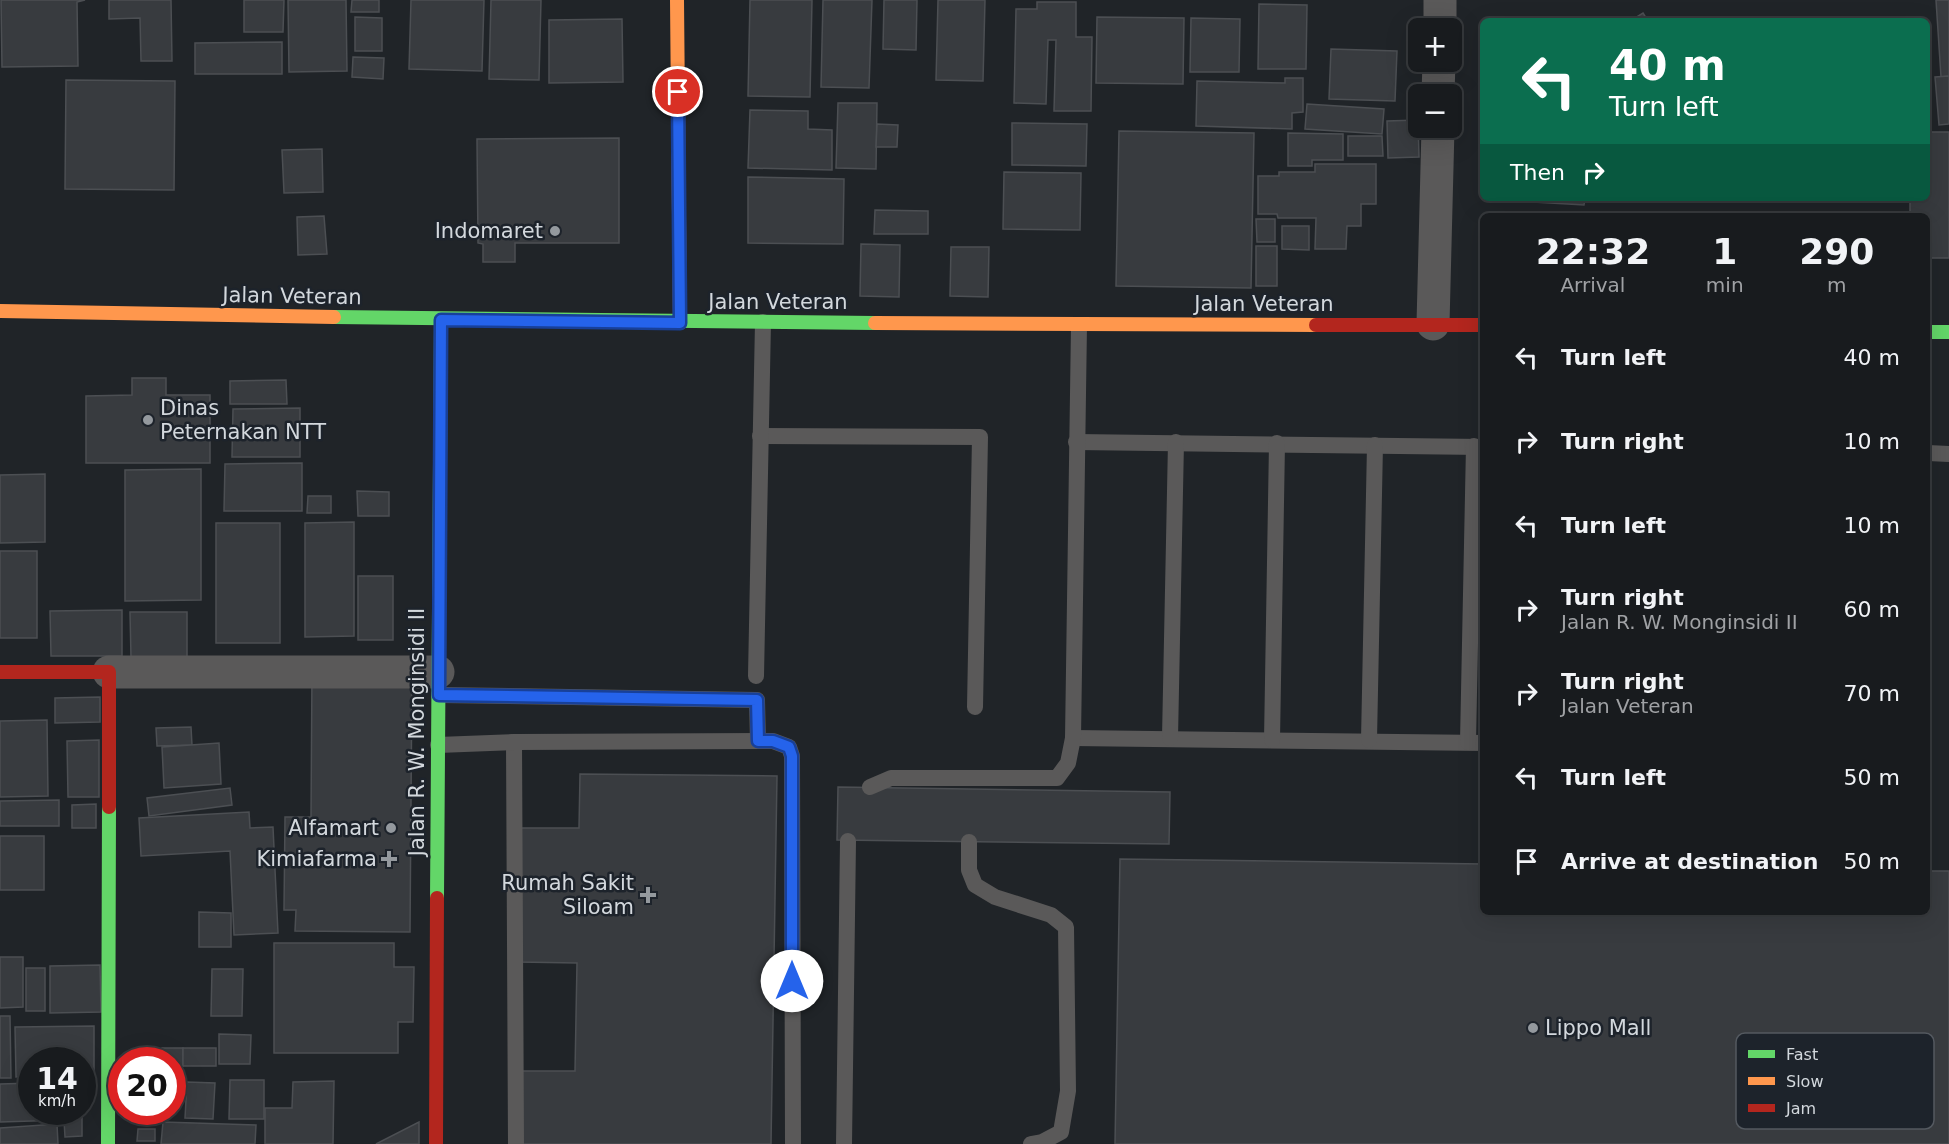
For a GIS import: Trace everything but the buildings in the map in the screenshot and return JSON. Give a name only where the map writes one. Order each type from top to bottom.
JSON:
[{"type":"main road","points":[[677,0],[680,323]]},
{"type":"main road","name":"Jalan Veteran","points":[[0,310],[680,323],[1480,325]]},
{"type":"main road","name":"Jalan R. W. Monginsidi II","points":[[436,1144],[441,320]]},
{"type":"main road","points":[[1930,332],[1949,332]]},
{"type":"main road","points":[[0,672],[108,672],[108,1144]]},
{"type":"street","points":[[1440,0],[1440,18]]},
{"type":"street","points":[[1433,324],[1438,138]]},
{"type":"street","points":[[108,672],[438,684]]},
{"type":"lane","points":[[756,676],[763,322]]},
{"type":"lane","points":[[870,787],[891,778],[971,784],[1057,778],[1068,763],[1073,738],[1078,325]]},
{"type":"lane","points":[[760,436],[980,436],[975,707]]},
{"type":"lane","points":[[1073,738],[1476,743],[1479,447],[1076,442]]},
{"type":"lane","points":[[1170,738],[1176,442]]},
{"type":"lane","points":[[1272,740],[1278,443]]},
{"type":"lane","points":[[1368,740],[1375,445]]},
{"type":"lane","points":[[1930,453],[1949,454]]},
{"type":"lane","points":[[438,684],[757,700],[758,741]]},
{"type":"lane","points":[[438,745],[514,742],[773,741],[789,747],[792,756],[793,1144]]},
{"type":"lane","points":[[514,742],[516,1144]]},
{"type":"lane","points":[[844,1144],[848,841]]},
{"type":"lane","points":[[969,843],[969,870],[975,885],[995,897],[1051,915],[1066,927],[1066,1102],[1061,1132],[1042,1142],[1031,1144]]},
{"type":"traffic: fast","points":[[334,317],[875,323]]},
{"type":"traffic: fast","points":[[437,898],[441,320]]},
{"type":"traffic: fast","points":[[1930,332],[1949,332]]},
{"type":"traffic: fast","points":[[108,1144],[109,807]]},
{"type":"traffic: slow","points":[[677,0],[680,323]]},
{"type":"traffic: slow","points":[[0,311],[334,317]]},
{"type":"traffic: slow","points":[[875,323],[1316,325]]},
{"type":"traffic: jam","points":[[1316,325],[1480,325]]},
{"type":"traffic: jam","points":[[0,672],[109,672],[109,807]]},
{"type":"traffic: jam","points":[[436,1144],[437,898]]},
{"type":"place","name":"Indomaret","points":[[555,231]]},
{"type":"place","name":"Dinas Peternakan NTT","points":[[148,420]]},
{"type":"place","name":"Alfamart","points":[[391,828]]},
{"type":"place","name":"Kimiafarma","points":[[389,859]]},
{"type":"place","name":"Rumah Sakit Siloam","points":[[648,895]]},
{"type":"place","name":"Lippo Mall","points":[[1533,1028]]},
{"type":"route","points":[[678,92],[680,323],[441,320],[439,695],[757,700],[758,741],[773,741],[789,747],[792,756],[792,981]]}]
